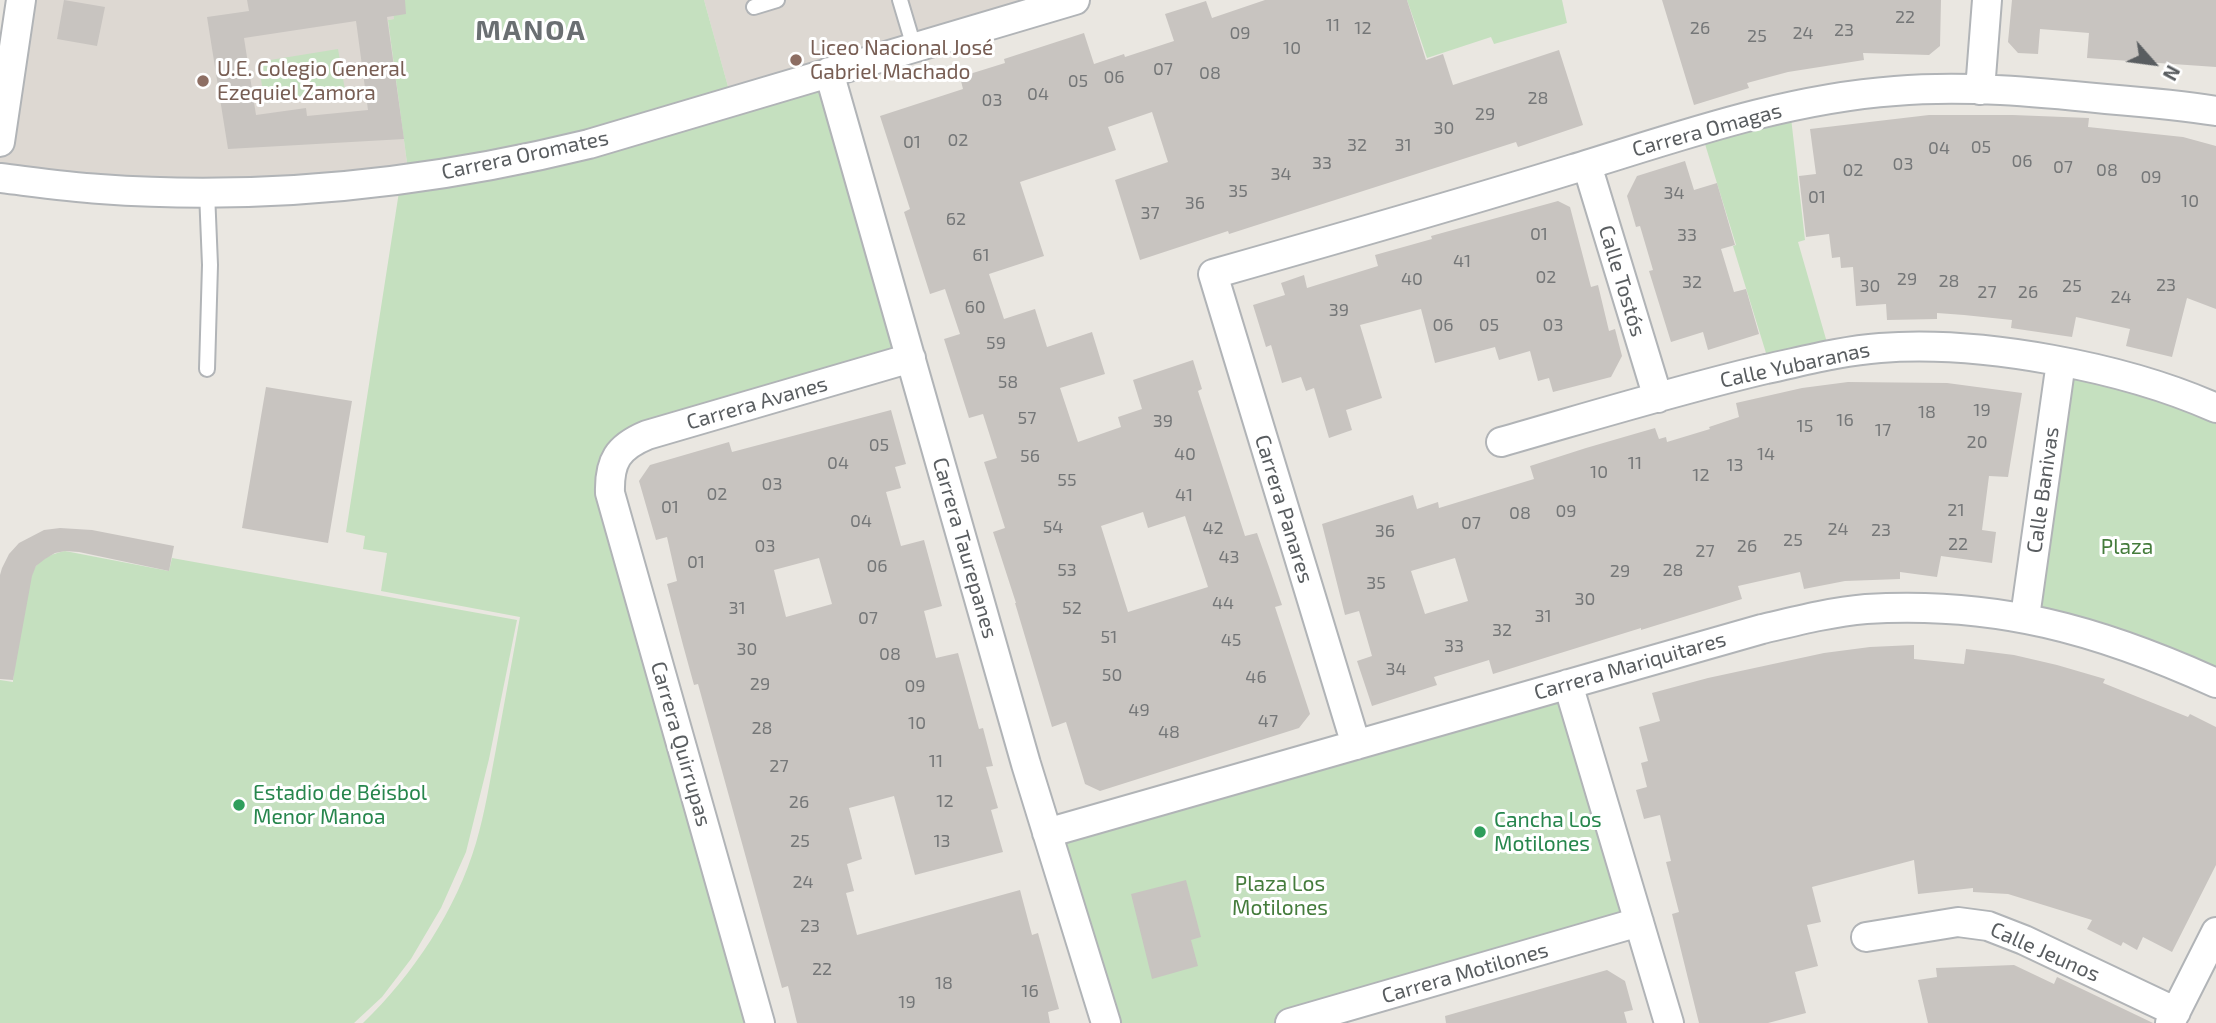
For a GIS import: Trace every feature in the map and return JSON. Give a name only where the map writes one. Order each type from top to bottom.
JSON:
[{"type":"street","points":[[0,142],[21,0]]},
{"type":"street","name":"Carrera Oromates","points":[[0,178],[101,190],[207,192],[292,191],[430,176],[538,157],[589,144],[1075,0]]},
{"type":"street","points":[[1980,90],[1987,0]]},
{"type":"street","name":"Carrera Taurepanes","points":[[829,72],[1048,833],[1106,1023]]},
{"type":"street","name":"Carrera Omagas","points":[[1213,274],[1772,110],[1895,91],[1980,90],[2076,96],[2216,111]]},
{"type":"street","name":"Calle Tostós","points":[[1587,165],[1658,398]]},
{"type":"street","name":"Carrera Panares","points":[[1213,274],[1356,745]]},
{"type":"street","name":"Calle Yubaranas","points":[[1501,442],[1720,380],[1834,354],[1880,348],[1925,346],[1972,349],[2061,362],[2143,382],[2216,408]]},
{"type":"street","name":"Carrera Avanes","points":[[612,464],[620,451],[632,441],[647,435],[911,358]]},
{"type":"street","name":"Calle Banivas","points":[[2025,617],[2061,362]]},
{"type":"street","name":"Carrera Quirrupas","points":[[612,464],[610,493],[760,1023]]},
{"type":"street","name":"Carrera Mariquitares","points":[[1048,833],[1762,629],[1865,610],[1906,608],[1989,611],[2025,617],[2068,627],[2142,652],[2216,683]]},
{"type":"street","points":[[1568,684],[1669,1023]]},
{"type":"street","name":"Carrera Motilones","points":[[1290,1023],[1329,1018],[1639,922]]},
{"type":"street","name":"Calle Jeunos","points":[[1866,937],[1958,922],[1988,926],[2024,940],[2173,1017]]},
{"type":"street","points":[[2173,1017],[2216,932]]},
{"type":"lane","points":[[754,7],[776,0]]},
{"type":"lane","points":[[900,0],[914,47]]},
{"type":"lane","points":[[207,192],[210,265],[207,369]]},
{"type":"shaded area","name":"U.E. Colegio General Ezequiel Zamora","points":[[21,0],[392,0],[395,19],[388,20],[409,178],[360,184],[0,178],[0,142]]},
{"type":"shaded area","name":"Liceo Nacional José Gabriel Machado","points":[[704,0],[1075,0],[732,101]]},
{"type":"green space","points":[[392,0],[704,0],[732,101],[829,72],[911,358],[647,435],[612,464],[760,1023],[363,1023],[399,984],[431,940],[457,893],[467,868],[485,808],[520,617],[381,591],[387,553],[363,549],[365,536],[346,532],[401,179],[409,178],[388,20],[394,19]]},
{"type":"green space","points":[[1407,0],[1562,0],[1567,23],[1494,44],[1491,37],[1427,58]]},
{"type":"green space","points":[[338,49],[345,90],[265,103],[258,62]]},
{"type":"green space","points":[[1790,109],[1805,240],[1798,242],[1830,353],[1770,366],[1701,131]]},
{"type":"green space","name":"Plaza","points":[[2063,366],[2216,411],[2216,680],[2028,615]]},
{"type":"green space","name":"Estadio de Béisbol Menor Manoa","points":[[65,551],[169,571],[172,558],[517,620],[489,759],[466,852],[441,908],[411,959],[382,997],[354,1023],[0,1023],[0,680],[13,682],[24,604],[36,566],[49,556]]},
{"type":"green space","name":"Plaza Los Motilones","points":[[1568,684],[1639,922],[1290,1023],[1106,1023],[1047,833]]},
{"type":"building","points":[[64,0],[105,7],[97,46],[57,39]]},
{"type":"building","points":[[247,0],[405,0],[406,14],[387,17],[404,139],[228,149],[207,17],[249,11]],"holes":[[[356,21],[368,110],[307,116],[306,108],[256,115],[244,38]]]},
{"type":"building","points":[[1265,0],[1407,0],[1426,60],[1443,54],[1453,85],[1559,50],[1583,125],[1518,147],[1516,142],[1140,260],[1115,180],[1168,162],[1152,112],[1108,127],[1116,150],[1020,182],[1044,256],[989,274],[1004,319],[1035,309],[1047,347],[1092,332],[1105,374],[1060,388],[1078,442],[1121,427],[1118,417],[1142,409],[1133,380],[1193,360],[1202,389],[1198,391],[1245,536],[1257,533],[1282,605],[1275,607],[1310,714],[1299,728],[1100,791],[1085,784],[1066,722],[1052,727],[993,532],[1005,528],[984,462],[997,458],[983,414],[969,418],[944,339],[960,334],[945,289],[930,294],[904,212],[910,209],[880,116],[963,89],[960,77],[1005,63],[1004,59],[1084,33],[1094,64],[1174,41],[1165,14],[1206,1],[1212,18]],"holes":[[[1143,512],[1148,528],[1185,516],[1208,587],[1128,612],[1101,526]]]},
{"type":"building","points":[[1662,0],[1941,0],[1940,46],[1929,55],[1863,53],[1864,60],[1788,72],[1747,83],[1749,88],[1694,105]]},
{"type":"building","points":[[2012,0],[2216,0],[2216,67],[2087,58],[2089,33],[2040,29],[2038,54],[2018,53],[2008,42]]},
{"type":"building","points":[[1929,115],[2089,118],[2088,127],[2183,137],[2216,146],[2216,309],[2187,298],[2172,357],[2126,346],[2130,329],[2076,317],[2072,337],[2011,328],[2012,320],[1964,315],[1937,313],[1937,319],[1887,320],[1886,304],[1856,306],[1853,267],[1841,268],[1840,257],[1832,258],[1829,234],[1806,237],[1799,176],[1816,174],[1810,129]]},
{"type":"building","points":[[1685,161],[1694,190],[1717,183],[1735,245],[1721,249],[1734,292],[1746,289],[1759,334],[1708,350],[1703,332],[1671,342],[1649,271],[1653,270],[1640,226],[1636,227],[1627,196],[1637,176]]},
{"type":"building","points":[[1558,201],[1570,207],[1591,287],[1598,285],[1609,331],[1615,329],[1622,356],[1611,377],[1553,392],[1549,378],[1538,381],[1530,351],[1499,360],[1495,347],[1435,363],[1421,309],[1360,325],[1382,398],[1346,410],[1352,430],[1329,438],[1314,388],[1306,391],[1301,377],[1282,383],[1271,345],[1266,347],[1253,305],[1285,295],[1281,283],[1304,275],[1307,288],[1378,266],[1375,255],[1432,239],[1431,236]]},
{"type":"building","points":[[1848,382],[1947,383],[2022,393],[2008,477],[1989,476],[1982,530],[1996,532],[1992,563],[1941,556],[1937,577],[1900,572],[1900,579],[1845,581],[1804,589],[1800,572],[1738,586],[1742,599],[1493,674],[1489,660],[1434,677],[1437,685],[1372,706],[1357,661],[1372,656],[1359,611],[1345,615],[1322,524],[1413,495],[1417,509],[1438,502],[1439,508],[1534,479],[1530,466],[1655,428],[1659,439],[1666,437],[1667,442],[1739,417],[1736,403],[1802,388]],"holes":[[[1455,558],[1468,601],[1425,614],[1411,571]]]},
{"type":"building","points":[[266,387],[352,401],[328,543],[242,528]]},
{"type":"building","points":[[891,410],[906,464],[895,467],[901,488],[886,492],[901,546],[924,540],[942,606],[924,611],[936,658],[958,653],[979,729],[983,728],[993,766],[986,767],[998,808],[991,810],[1003,852],[915,875],[894,796],[849,808],[862,859],[847,864],[854,891],[846,893],[857,935],[1020,890],[1032,935],[1038,933],[1059,1009],[1048,1012],[1050,1023],[797,1023],[788,986],[782,988],[698,684],[694,685],[683,645],[667,584],[677,581],[667,537],[656,540],[639,481],[650,465],[729,442],[732,452]],"holes":[[[819,558],[832,604],[786,617],[774,570]]]},
{"type":"building","points":[[44,530],[92,530],[174,546],[169,571],[79,552],[55,553],[45,559],[36,566],[32,576],[13,680],[0,679],[2,568],[19,543]]},
{"type":"building","points":[[1914,645],[1914,659],[1964,664],[1966,649],[2014,655],[2057,665],[2105,679],[2103,683],[2188,717],[2190,714],[2216,727],[2216,865],[2172,952],[2143,937],[2137,950],[2123,942],[2121,946],[2087,929],[2092,920],[2008,894],[1973,892],[1973,888],[1918,894],[1914,860],[1812,887],[1821,922],[1807,925],[1818,966],[1795,972],[1806,1013],[1768,1023],[1699,1023],[1672,914],[1679,912],[1666,862],[1671,861],[1660,815],[1644,819],[1636,790],[1647,787],[1641,763],[1648,761],[1639,727],[1660,721],[1652,693],[1824,653]]},
{"type":"building","points":[[1186,880],[1201,937],[1191,940],[1198,966],[1152,979],[1131,894]]},
{"type":"building","points":[[2014,965],[2054,984],[2057,977],[2153,1023],[1928,1023],[1918,980],[1937,977],[1936,968]]},
{"type":"building","points":[[1607,970],[1625,981],[1633,1010],[1624,1012],[1627,1023],[1446,1023],[1445,1016]]},
{"type":"place","name":"Liceo Nacional José Gabriel Machado","points":[[796,60]]},
{"type":"place","name":"U.E. Colegio General Ezequiel Zamora","points":[[203,81]]},
{"type":"place","name":"Estadio de Béisbol Menor Manoa","points":[[239,805]]},
{"type":"place","name":"Cancha Los Motilones","points":[[1480,832]]},
{"type":"district","name":"MANOA","points":[[531,31]]}]
